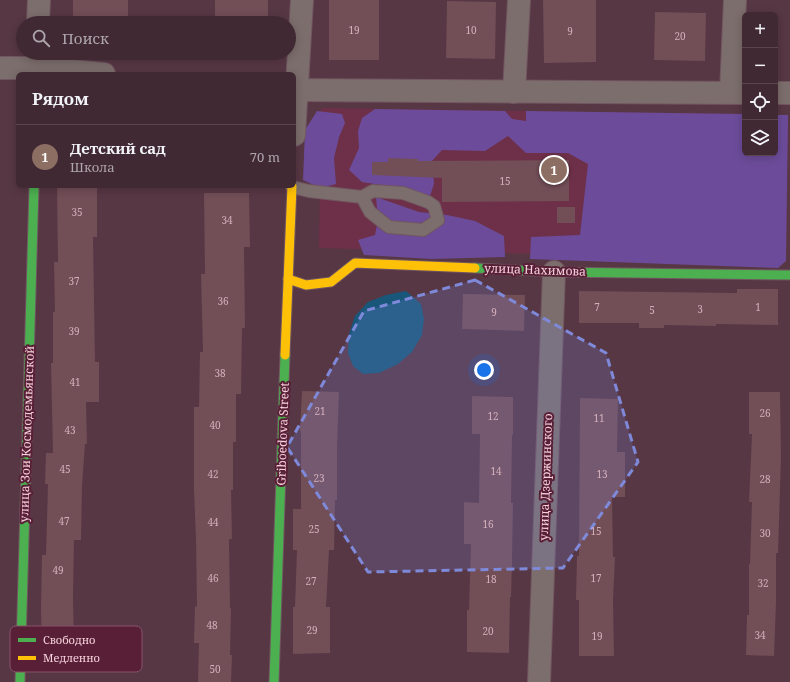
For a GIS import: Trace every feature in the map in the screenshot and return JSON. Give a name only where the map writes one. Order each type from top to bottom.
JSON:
[{"type":"street","points":[[38,16],[39,0]]},
{"type":"street","points":[[296,77],[302,0]]},
{"type":"street","points":[[514,92],[519,0]]},
{"type":"street","points":[[296,90],[738,92],[735,0]]},
{"type":"street","points":[[0,68],[37,65],[89,72]]},
{"type":"street","points":[[778,93],[790,93]]},
{"type":"street","name":"улица Зои Космодемьянской","points":[[22,626],[34,188]]},
{"type":"street","name":"Griboedova Street","points":[[274,682],[292,188]]},
{"type":"street","name":"улица Нахимова","points":[[288,279],[306,286],[331,282],[355,263],[554,272],[790,275]]},
{"type":"street","name":"улица Дзержинского","points":[[539,682],[554,272]]},
{"type":"street","name":"улица Зои Космодемьянской","points":[[20,672],[20,682]]},
{"type":"lane","points":[[296,188],[362,197],[373,191],[403,193],[428,202],[434,206],[438,220],[423,230],[389,227],[370,212],[362,197]]},
{"type":"highlighted area","points":[[475,280],[606,353],[638,462],[563,568],[368,572],[287,447],[364,311]]},
{"type":"shaded area","points":[[321,108],[742,114],[742,156],[778,156],[778,115],[788,115],[786,261],[319,248]]},
{"type":"shaded area","points":[[375,109],[505,111],[512,119],[526,121],[526,111],[742,114],[742,156],[778,156],[778,115],[788,115],[786,261],[778,268],[530,259],[531,237],[580,235],[588,164],[568,153],[526,153],[508,136],[485,151],[442,150],[432,161],[434,184],[429,199],[393,187],[362,182],[349,170],[359,148],[358,131],[362,118]]},
{"type":"shaded area","points":[[317,111],[342,114],[345,123],[339,137],[334,158],[336,184],[320,188],[303,180],[305,130]]},
{"type":"shaded area","points":[[376,197],[419,212],[447,215],[475,221],[504,236],[505,257],[432,259],[364,255],[358,240],[375,235],[378,220]]},
{"type":"water","points":[[406,291],[421,304],[424,319],[422,335],[412,352],[398,364],[379,373],[363,374],[353,366],[348,353],[349,334],[355,316],[368,302],[386,295]]},
{"type":"building","points":[[73,0],[128,0],[128,16],[73,16]]},
{"type":"building","points":[[215,0],[268,0],[268,16],[215,16]]},
{"type":"building","points":[[329,0],[379,0],[379,60],[329,60]]},
{"type":"building","points":[[543,0],[596,0],[596,62],[544,63]]},
{"type":"building","points":[[447,1],[496,2],[495,59],[446,58]]},
{"type":"building","points":[[655,12],[706,13],[705,61],[654,60]]},
{"type":"building","points":[[388,158],[418,159],[418,161],[569,160],[569,201],[442,202],[442,178],[372,175],[372,162],[388,162]]},
{"type":"building","points":[[57,188],[97,188],[97,237],[93,237],[95,362],[99,362],[99,402],[86,402],[87,444],[85,444],[82,486],[81,540],[74,540],[74,626],[41,626],[42,555],[46,555],[48,484],[45,484],[46,453],[53,453],[51,363],[53,363],[53,312],[55,312],[54,262],[58,262]]},
{"type":"building","points":[[204,193],[249,193],[250,247],[244,247],[245,328],[242,328],[241,394],[236,394],[236,442],[233,442],[233,490],[231,490],[232,539],[229,539],[231,608],[230,655],[232,655],[231,682],[198,682],[199,643],[194,643],[195,606],[197,607],[194,490],[194,407],[199,407],[200,352],[203,352],[201,274],[205,274]]},
{"type":"building","points":[[557,207],[575,207],[575,223],[557,223]]},
{"type":"building","points":[[737,289],[778,289],[778,325],[664,325],[664,328],[639,328],[639,323],[579,323],[579,291],[737,293]]},
{"type":"building","points":[[463,294],[525,295],[524,331],[462,329]]},
{"type":"building","points":[[302,391],[339,392],[337,500],[335,500],[334,550],[329,550],[326,607],[330,607],[330,653],[293,654],[293,607],[295,607],[297,550],[293,550],[293,509],[301,509],[300,431]]},
{"type":"building","points":[[749,392],[780,392],[781,456],[778,553],[776,553],[774,656],[746,655],[747,615],[749,615],[749,564],[752,502],[749,502],[752,434],[749,434]]},
{"type":"building","points":[[472,396],[513,397],[511,503],[513,503],[509,653],[467,652],[467,610],[469,610],[471,544],[464,544],[464,502],[479,503],[480,434],[472,434]]},
{"type":"building","points":[[580,398],[618,399],[617,452],[625,452],[625,497],[612,497],[613,557],[615,557],[613,600],[614,656],[579,656],[579,600],[576,600],[577,556],[579,556]]},
{"type":"traffic: fast","points":[[22,626],[34,188]]},
{"type":"traffic: fast","points":[[475,268],[554,272],[790,275]]},
{"type":"traffic: fast","points":[[274,682],[285,355]]},
{"type":"traffic: fast","points":[[20,672],[20,682]]},
{"type":"traffic: slow","points":[[285,355],[292,188]]},
{"type":"traffic: slow","points":[[288,279],[306,285],[331,282],[355,263],[475,268]]},
{"type":"place","name":"Детский сад","points":[[554,170]]}]
